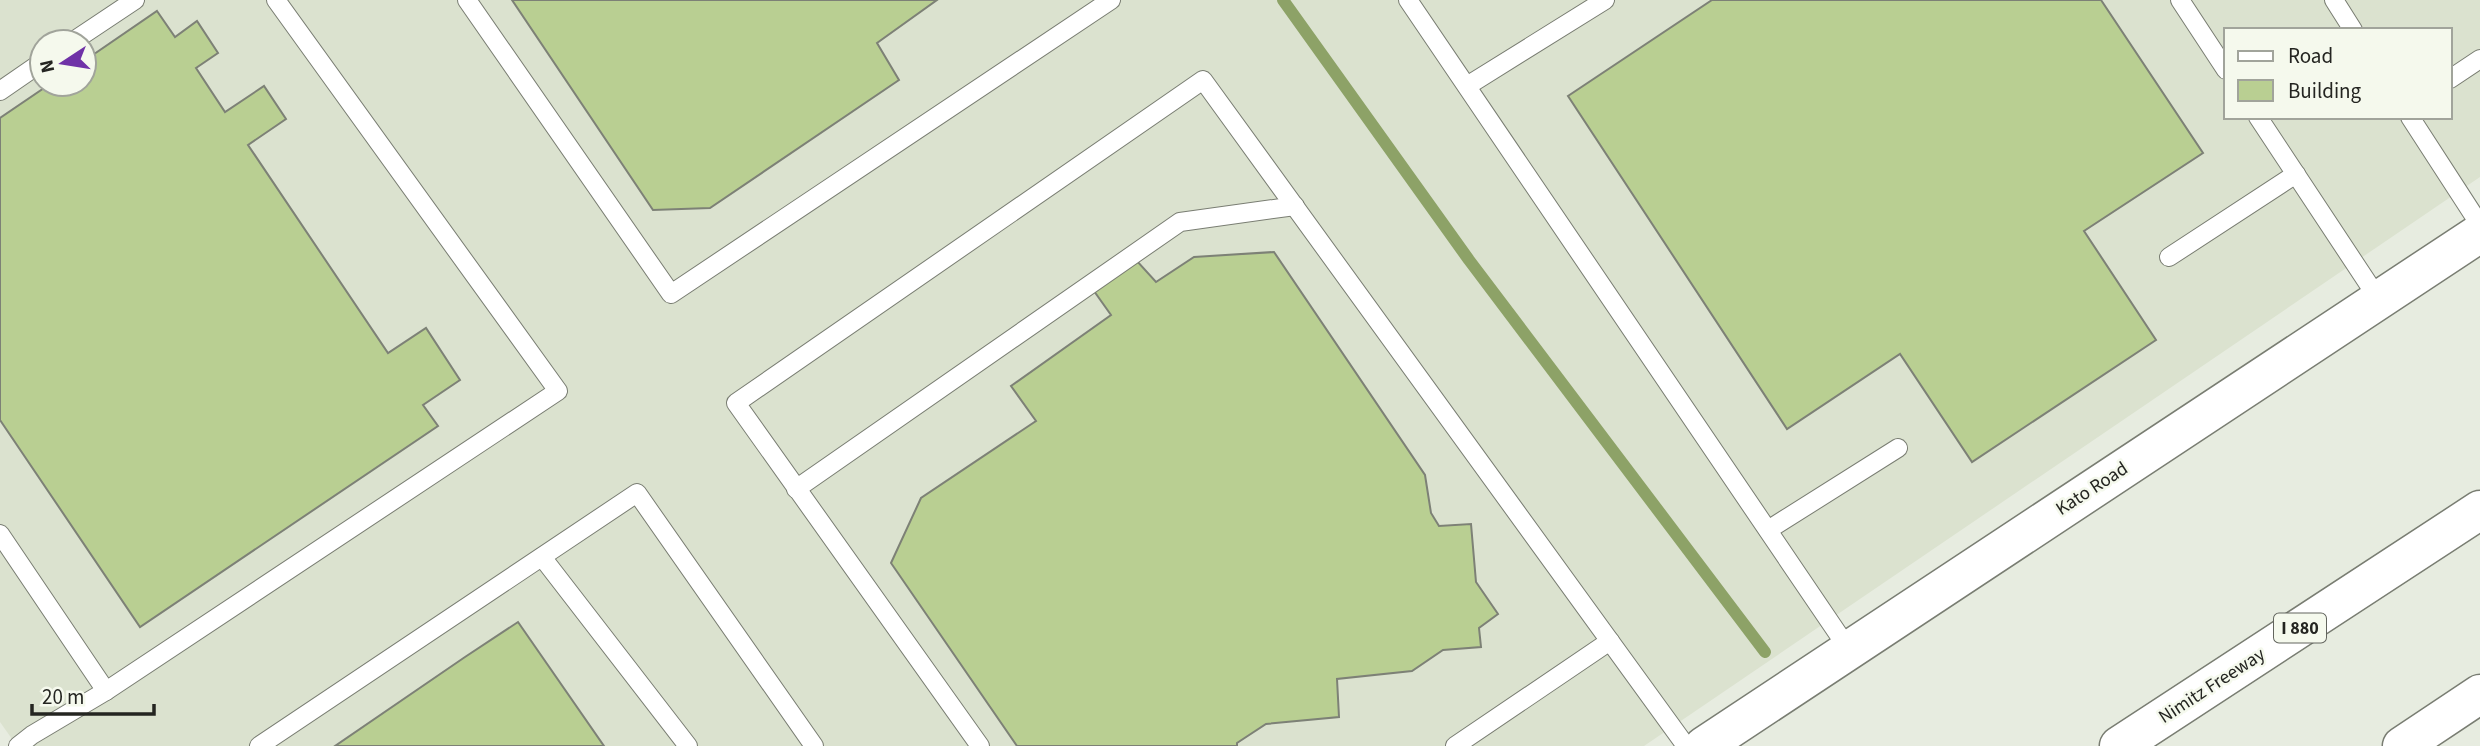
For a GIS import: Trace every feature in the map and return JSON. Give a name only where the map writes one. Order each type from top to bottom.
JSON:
[{"type":"main road","name":"Kato Road","points":[[1704,746],[2480,233]]},
{"type":"main road","name":"Nimitz Freeway","points":[[2119,746],[2480,510]]},
{"type":"main road","points":[[2402,746],[2480,694]]},
{"type":"lane","points":[[93,28],[135,0]]},
{"type":"lane","points":[[18,746],[106,691],[558,391],[276,0]]},
{"type":"lane","points":[[467,0],[671,294],[1111,0]]},
{"type":"lane","points":[[1408,0],[1849,650]]},
{"type":"lane","points":[[1467,86],[1605,0]]},
{"type":"lane","points":[[2180,0],[2224,67]]},
{"type":"lane","points":[[2334,0],[2352,28]]},
{"type":"lane","points":[[2452,78],[2480,60]]},
{"type":"lane","points":[[0,91],[28,72]]},
{"type":"lane","points":[[979,746],[736,403],[1203,80],[1686,746]]},
{"type":"lane","points":[[2259,119],[2379,300]]},
{"type":"lane","points":[[2411,119],[2480,225]]},
{"type":"lane","points":[[2169,257],[2296,174]]},
{"type":"lane","points":[[796,489],[1180,222],[1295,206]]},
{"type":"lane","points":[[1768,530],[1898,448]]},
{"type":"lane","points":[[259,746],[637,493],[814,746]]},
{"type":"lane","points":[[0,534],[106,691]]},
{"type":"lane","points":[[541,556],[688,746]]},
{"type":"lane","points":[[1455,746],[1610,641]]},
{"type":"shaded area","points":[[0,0],[2480,0],[2480,177],[1644,746],[17,746],[0,722]]},
{"type":"building","points":[[512,0],[937,0],[877,43],[899,80],[710,208],[653,210]]},
{"type":"building","points":[[1712,0],[2101,0],[2203,153],[2084,231],[2156,340],[1972,462],[1900,354],[1787,429],[1568,96]]},
{"type":"building","points":[[157,11],[175,37],[197,21],[218,53],[196,68],[225,112],[264,86],[286,119],[248,145],[388,353],[426,328],[460,380],[423,405],[438,426],[140,627],[0,420],[0,118],[29,98],[98,98],[98,51]]},
{"type":"building","points":[[1274,252],[1425,475],[1431,513],[1439,526],[1471,524],[1476,582],[1498,614],[1479,628],[1481,647],[1443,650],[1412,671],[1337,679],[1339,717],[1266,724],[1237,743],[1237,746],[1017,746],[891,563],[921,498],[1036,421],[1011,386],[1111,315],[1094,291],[1137,261],[1156,282],[1194,257]]},
{"type":"building","points":[[518,622],[604,746],[335,746],[465,657]]},
{"type":"waterway","points":[[1283,0],[1469,260],[1765,652]]}]
